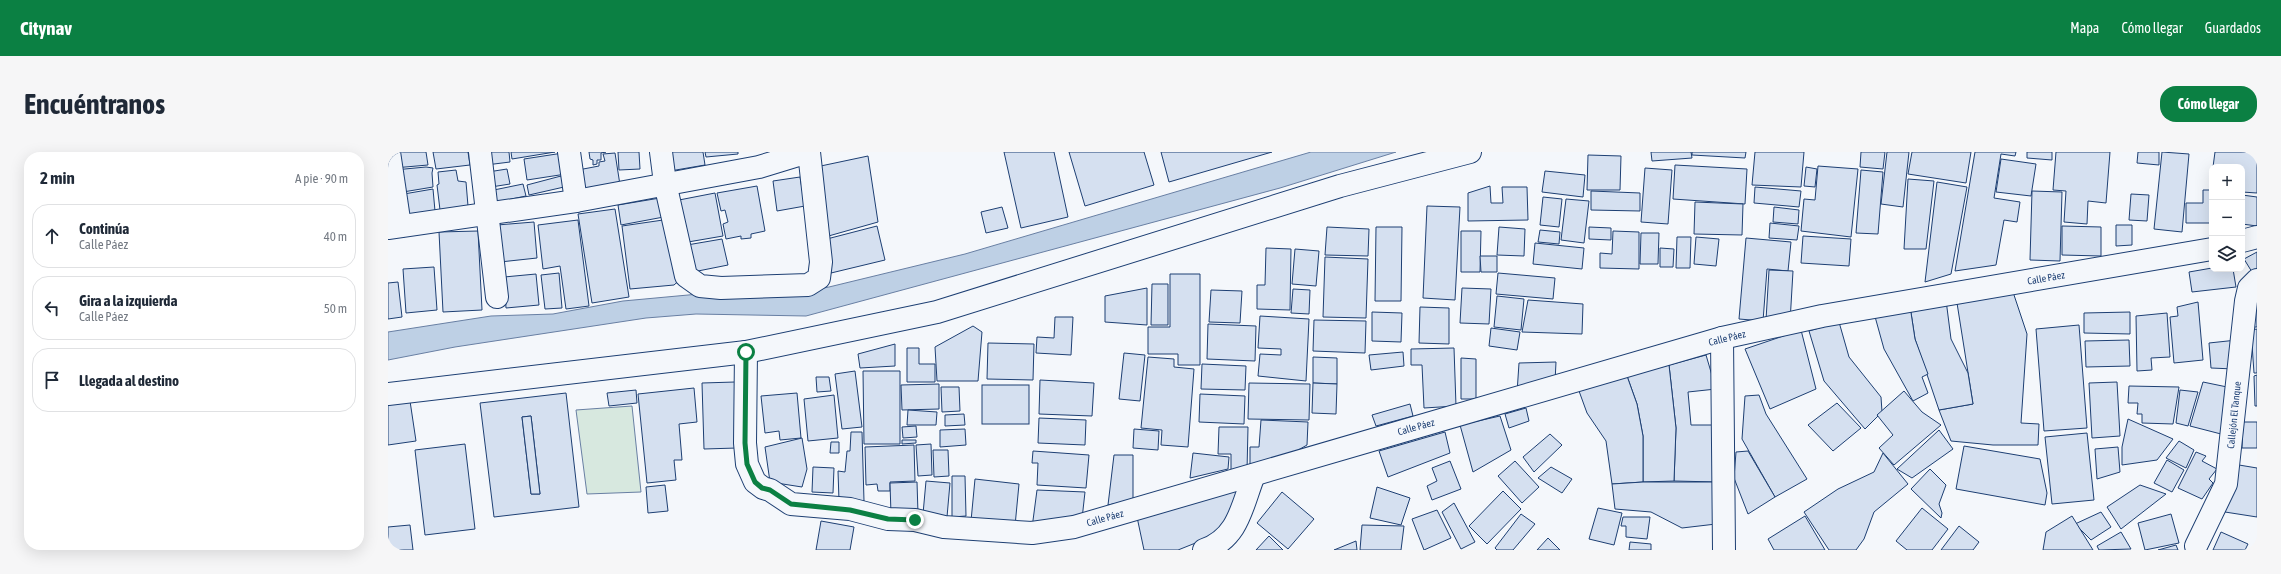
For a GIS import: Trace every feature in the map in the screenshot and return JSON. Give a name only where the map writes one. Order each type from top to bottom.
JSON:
[{"type":"street","points":[[389,152],[394,227],[576,201],[665,183],[758,160],[809,152],[821,262],[819,278],[808,286],[722,288],[700,286],[686,276],[665,183],[661,152]]},
{"type":"street","points":[[480,152],[497,296]]},
{"type":"street","points":[[569,152],[576,201]]},
{"type":"street","points":[[388,394],[746,352],[937,312],[1340,186],[1470,152]]},
{"type":"street","points":[[2245,240],[2257,237]]},
{"type":"street","name":"Calle Páez","points":[[746,352],[745,443],[750,474],[762,488],[770,490],[791,504],[850,510],[888,519],[915,520],[944,527],[1032,533],[1074,527],[1722,338],[1822,316],[2209,250]]},
{"type":"street","name":"Callejón El Tanque","points":[[2196,546],[2226,484],[2246,301],[2249,288],[2257,280]]},
{"type":"street","points":[[1722,338],[1724,550]]},
{"type":"street","points":[[1204,550],[1228,536],[1242,512],[1254,475]]},
{"type":"shaded area","points":[[632,406],[641,492],[587,494],[576,410]]},
{"type":"water","points":[[1311,152],[1396,152],[1280,188],[806,316],[696,314],[646,318],[455,347],[388,360],[388,332],[491,316],[553,314],[623,301],[699,294],[802,292],[829,287],[965,254]]},
{"type":"building","points":[[392,152],[426,152],[428,165],[394,168]]},
{"type":"building","points":[[433,152],[468,152],[470,165],[436,169]]},
{"type":"building","points":[[485,152],[509,152],[510,162],[486,165]]},
{"type":"building","points":[[511,152],[555,152],[512,159]]},
{"type":"building","points":[[589,152],[606,152],[601,153],[601,160],[597,160],[597,164],[593,165],[593,160],[590,159]]},
{"type":"building","points":[[618,152],[639,152],[640,169],[619,170]]},
{"type":"building","points":[[667,152],[703,152],[705,165],[670,171]]},
{"type":"building","points":[[705,152],[738,152],[738,154],[706,157]]},
{"type":"building","points":[[1004,152],[1054,152],[1068,217],[1021,228]]},
{"type":"building","points":[[1069,152],[1144,152],[1154,185],[1085,206]]},
{"type":"building","points":[[1161,152],[1272,152],[1169,182]]},
{"type":"building","points":[[1651,152],[1691,152],[1692,158],[1652,161]]},
{"type":"building","points":[[1692,152],[1746,152],[1745,158],[1692,155]]},
{"type":"building","points":[[1755,152],[1804,152],[1801,187],[1752,185]]},
{"type":"building","points":[[1861,152],[1885,152],[1883,169],[1860,167]]},
{"type":"building","points":[[1887,152],[1909,152],[1903,207],[1881,204]]},
{"type":"building","points":[[1912,152],[1971,152],[1966,183],[1908,174]]},
{"type":"building","points":[[1975,152],[2016,152],[2015,156],[2001,154],[1994,198],[2020,202],[2017,222],[2004,220],[1996,265],[1955,271]]},
{"type":"building","points":[[2027,152],[2052,152],[2052,160],[2027,158]]},
{"type":"building","points":[[2056,152],[2110,152],[2106,203],[2088,201],[2087,224],[2064,222],[2066,191],[2053,190]]},
{"type":"building","points":[[2138,152],[2159,152],[2159,165],[2137,163]]},
{"type":"building","points":[[2162,152],[2189,154],[2182,232],[2154,229]]},
{"type":"building","points":[[2215,152],[2257,152],[2257,193],[2245,192],[2245,164],[2213,164]]},
{"type":"building","points":[[563,153],[566,174],[527,180],[524,159]]},
{"type":"building","points":[[615,153],[620,185],[582,191],[578,170],[599,166],[599,162],[605,161],[603,154]]},
{"type":"building","points":[[1588,155],[1621,156],[1620,190],[1587,190]]},
{"type":"building","points":[[868,156],[878,222],[825,237],[816,167]]},
{"type":"building","points":[[2001,159],[2036,164],[2031,196],[1996,192]]},
{"type":"building","points":[[1675,165],[1747,169],[1745,204],[1673,199]]},
{"type":"building","points":[[1818,166],[1858,169],[1851,237],[1801,231],[1804,199],[1815,200]]},
{"type":"building","points":[[426,167],[433,168],[433,187],[397,193],[394,170]]},
{"type":"building","points":[[1806,167],[1817,169],[1815,187],[1804,186]]},
{"type":"building","points":[[1645,168],[1672,170],[1668,224],[1641,222]]},
{"type":"building","points":[[507,169],[510,184],[491,187],[488,172]]},
{"type":"building","points":[[456,170],[458,181],[466,182],[468,206],[440,210],[437,185],[439,184],[438,172]]},
{"type":"building","points":[[1861,170],[1883,172],[1878,234],[1856,233]]},
{"type":"building","points":[[1545,171],[1585,175],[1583,197],[1542,192]]},
{"type":"building","points":[[561,176],[564,187],[529,195],[527,185]]},
{"type":"building","points":[[800,177],[805,206],[777,211],[773,181]]},
{"type":"building","points":[[1908,179],[1934,181],[1926,249],[1904,249]]},
{"type":"building","points":[[1937,182],[1967,187],[1951,274],[1925,282]]},
{"type":"building","points":[[523,184],[526,196],[492,203],[489,191]]},
{"type":"building","points":[[757,186],[765,231],[751,234],[751,238],[741,239],[741,236],[726,239],[723,224],[728,222],[725,210],[721,211],[717,193]]},
{"type":"building","points":[[1490,186],[1491,203],[1503,203],[1502,187],[1527,187],[1528,220],[1468,221],[1468,193]]},
{"type":"building","points":[[1755,187],[1801,191],[1799,207],[1754,203]]},
{"type":"building","points":[[433,189],[435,211],[401,217],[398,195]]},
{"type":"building","points":[[2203,190],[2209,190],[2209,223],[2186,223],[2186,203],[2203,203]]},
{"type":"building","points":[[1591,191],[1640,193],[1640,211],[1591,210]]},
{"type":"building","points":[[2032,191],[2062,192],[2060,261],[2030,260]]},
{"type":"building","points":[[715,193],[723,236],[688,242],[679,200]]},
{"type":"building","points":[[2131,194],[2149,195],[2147,221],[2129,220]]},
{"type":"building","points":[[2245,195],[2257,197],[2257,226],[2245,224]]},
{"type":"building","points":[[666,197],[669,216],[621,225],[618,205]]},
{"type":"building","points":[[1543,197],[1562,199],[1559,227],[1540,225]]},
{"type":"building","points":[[1566,199],[1589,201],[1584,243],[1561,240]]},
{"type":"building","points":[[1695,202],[1743,204],[1742,235],[1694,234]]},
{"type":"building","points":[[1427,206],[1460,207],[1455,300],[1423,298]]},
{"type":"building","points":[[1002,207],[1008,228],[986,233],[981,212]]},
{"type":"building","points":[[1774,207],[1799,210],[1798,224],[1773,222]]},
{"type":"building","points":[[615,209],[629,297],[592,303],[578,214]]},
{"type":"building","points":[[670,219],[684,276],[674,285],[630,289],[622,226]]},
{"type":"building","points":[[578,220],[589,306],[566,309],[560,266],[543,269],[538,225]]},
{"type":"building","points":[[534,222],[537,258],[500,262],[497,225]]},
{"type":"building","points":[[1770,223],[1799,226],[1797,240],[1769,238]]},
{"type":"building","points":[[2116,225],[2132,225],[2132,245],[2116,246]]},
{"type":"building","points":[[877,226],[885,260],[831,273],[823,240]]},
{"type":"building","points":[[2062,226],[2101,227],[2101,256],[2062,255]]},
{"type":"building","points":[[1327,227],[1369,229],[1368,256],[1325,255]]},
{"type":"building","points":[[1376,227],[1402,227],[1401,301],[1375,301]]},
{"type":"building","points":[[1499,227],[1525,229],[1524,256],[1497,255]]},
{"type":"building","points":[[1589,227],[1611,228],[1611,240],[1589,239]]},
{"type":"building","points":[[1540,230],[1560,232],[1559,244],[1538,242]]},
{"type":"building","points":[[478,231],[482,310],[443,312],[439,232]]},
{"type":"building","points":[[1461,231],[1481,231],[1480,272],[1461,272]]},
{"type":"building","points":[[1613,231],[1639,232],[1639,269],[1600,268],[1600,253],[1612,254]]},
{"type":"building","points":[[1641,233],[1659,233],[1658,264],[1640,264]]},
{"type":"building","points":[[1803,236],[1851,239],[1849,266],[1801,263]]},
{"type":"building","points":[[1677,237],[1691,237],[1690,268],[1676,268]]},
{"type":"building","points":[[1696,237],[1719,239],[1716,266],[1694,264]]},
{"type":"building","points":[[1746,238],[1791,242],[1788,271],[1767,269],[1763,321],[1739,319]]},
{"type":"building","points":[[722,239],[728,265],[693,272],[687,245]]},
{"type":"building","points":[[1535,243],[1584,248],[1582,269],[1533,264]]},
{"type":"building","points":[[1266,248],[1291,249],[1290,310],[1257,309],[1257,285],[1265,285]]},
{"type":"building","points":[[1660,248],[1674,249],[1673,267],[1660,267]]},
{"type":"building","points":[[1295,249],[1319,251],[1316,286],[1292,284]]},
{"type":"building","points":[[2257,252],[2257,269],[2252,272],[2245,258]]},
{"type":"building","points":[[1480,256],[1497,256],[1497,272],[1481,272]]},
{"type":"building","points":[[1325,257],[1368,259],[1366,318],[1323,317]]},
{"type":"building","points":[[434,267],[437,310],[406,313],[403,269]]},
{"type":"building","points":[[2209,269],[2209,272],[2234,272],[2236,287],[2192,292],[2189,272]]},
{"type":"building","points":[[1769,270],[1793,271],[1790,322],[1766,320]]},
{"type":"building","points":[[559,273],[562,308],[545,309],[541,275]]},
{"type":"building","points":[[1498,273],[1555,278],[1553,299],[1496,294]]},
{"type":"building","points":[[536,274],[539,305],[506,308],[504,277]]},
{"type":"building","points":[[1170,274],[1200,274],[1200,365],[1178,365],[1178,354],[1148,354],[1148,327],[1170,327]]},
{"type":"building","points":[[398,282],[402,317],[388,319],[388,283]]},
{"type":"building","points":[[1152,284],[1168,284],[1168,325],[1151,325]]},
{"type":"building","points":[[1147,288],[1147,325],[1105,322],[1105,296]]},
{"type":"building","points":[[1462,288],[1491,289],[1489,324],[1460,323]]},
{"type":"building","points":[[1293,289],[1310,290],[1309,314],[1291,313]]},
{"type":"building","points":[[2012,289],[2027,334],[2021,423],[2039,424],[2038,445],[1993,445],[1951,441],[1939,410],[1973,404],[1957,303]]},
{"type":"building","points":[[1211,290],[1242,291],[1240,323],[1209,322]]},
{"type":"building","points":[[1497,296],[1524,299],[1521,330],[1494,327]]},
{"type":"building","points":[[2257,297],[2257,327],[2251,327]]},
{"type":"building","points":[[1528,300],[1583,304],[1582,334],[1522,332]]},
{"type":"building","points":[[1946,300],[1951,339],[1968,373],[1973,404],[1939,410],[1915,339],[1910,306]]},
{"type":"building","points":[[2198,302],[2203,360],[2174,363],[2170,317],[2178,316],[2177,307]]},
{"type":"building","points":[[1910,306],[1915,339],[1928,374],[1922,377],[1928,393],[1913,401],[1884,349],[1874,313]]},
{"type":"building","points":[[1420,307],[1449,308],[1449,344],[1419,343]]},
{"type":"building","points":[[1372,312],[1402,313],[1401,342],[1372,341]]},
{"type":"building","points":[[2130,312],[2130,334],[2084,333],[2084,313]]},
{"type":"building","points":[[2167,313],[2170,357],[2151,358],[2152,370],[2137,371],[2136,316]]},
{"type":"building","points":[[1260,316],[1309,319],[1306,381],[1258,376],[1260,354],[1281,355],[1281,349],[1258,348]]},
{"type":"building","points":[[1055,317],[1073,317],[1071,355],[1036,353],[1037,337],[1054,338]]},
{"type":"building","points":[[1314,320],[1366,321],[1365,353],[1313,351]]},
{"type":"building","points":[[1839,322],[1849,357],[1881,397],[1882,412],[1865,429],[1824,381],[1809,331]]},
{"type":"building","points":[[1208,324],[1256,326],[1255,361],[1207,359]]},
{"type":"building","points":[[2079,325],[2087,428],[2044,431],[2036,329]]},
{"type":"building","points":[[973,326],[982,332],[978,381],[937,381],[935,347]]},
{"type":"building","points":[[1491,328],[1520,332],[1517,350],[1489,346]]},
{"type":"building","points":[[2257,329],[2257,373],[2254,373],[2251,330]]},
{"type":"building","points":[[1801,330],[1816,389],[1770,409],[1745,349]]},
{"type":"building","points":[[2129,340],[2130,366],[2086,367],[2085,341]]},
{"type":"building","points":[[2237,340],[2234,369],[2211,368],[2209,343]]},
{"type":"building","points":[[988,343],[1034,344],[1033,380],[987,379]]},
{"type":"building","points":[[895,344],[895,366],[860,368],[858,354]]},
{"type":"building","points":[[907,348],[919,348],[919,364],[935,364],[935,382],[907,382]]},
{"type":"building","points":[[1454,348],[1456,406],[1424,408],[1422,365],[1411,365],[1411,349]]},
{"type":"building","points":[[1403,352],[1404,366],[1371,370],[1369,355]]},
{"type":"building","points":[[1124,353],[1145,355],[1140,401],[1119,399]]},
{"type":"building","points":[[1706,355],[1716,389],[1688,392],[1691,425],[1715,425],[1717,482],[1674,481],[1676,428],[1669,365]]},
{"type":"building","points":[[1148,357],[1174,359],[1174,367],[1194,369],[1188,447],[1161,445],[1162,430],[1141,428]]},
{"type":"building","points":[[1313,357],[1337,358],[1337,384],[1313,383]]},
{"type":"building","points":[[1461,358],[1476,359],[1476,399],[1461,399]]},
{"type":"building","points":[[1556,362],[1555,382],[1517,393],[1519,363]]},
{"type":"building","points":[[1202,364],[1246,366],[1245,390],[1201,389]]},
{"type":"building","points":[[1669,365],[1676,428],[1674,481],[1643,482],[1643,436],[1637,404],[1627,376]]},
{"type":"building","points":[[855,371],[862,427],[842,429],[835,374]]},
{"type":"building","points":[[863,371],[900,371],[900,444],[864,444]]},
{"type":"building","points":[[2257,375],[2257,406],[2255,406],[2254,376]]},
{"type":"building","points":[[1627,376],[1637,404],[1643,436],[1643,482],[1612,484],[1606,441],[1587,413],[1579,391]]},
{"type":"building","points":[[816,377],[829,377],[831,391],[817,392]]},
{"type":"building","points":[[1040,380],[1094,383],[1092,416],[1039,414]]},
{"type":"building","points":[[735,382],[737,448],[704,449],[702,383]]},
{"type":"building","points":[[2117,382],[2120,436],[2092,438],[2089,383]]},
{"type":"building","points":[[2203,382],[2232,388],[2221,434],[2190,426]]},
{"type":"building","points":[[1249,383],[1310,384],[1309,420],[1248,419]]},
{"type":"building","points":[[1313,383],[1337,384],[1336,414],[1312,413]]},
{"type":"building","points":[[939,384],[939,409],[902,410],[901,385]]},
{"type":"building","points":[[982,385],[1029,385],[1029,424],[982,424]]},
{"type":"building","points":[[2129,386],[2179,387],[2173,424],[2142,423],[2142,414],[2137,414],[2138,403],[2128,403]]},
{"type":"building","points":[[941,387],[959,387],[960,411],[942,412]]},
{"type":"building","points":[[694,388],[697,422],[679,424],[682,460],[674,460],[676,480],[647,483],[638,394]]},
{"type":"building","points":[[636,390],[637,403],[609,406],[607,393]]},
{"type":"building","points":[[2180,390],[2198,392],[2188,426],[2176,423]]},
{"type":"building","points":[[1904,391],[1922,412],[1941,425],[1894,465],[1879,448],[1893,435],[1877,415]]},
{"type":"building","points":[[566,393],[579,507],[494,517],[480,403]],"holes":[[[531,416],[540,494],[531,494],[522,417]]]},
{"type":"building","points":[[797,393],[801,438],[780,440],[779,431],[765,433],[761,396]]},
{"type":"building","points":[[1200,394],[1245,396],[1244,424],[1199,422]]},
{"type":"building","points":[[834,395],[838,438],[808,441],[804,399]]},
{"type":"building","points":[[1759,395],[1766,414],[1807,479],[1775,497],[1742,439],[1745,396]]},
{"type":"building","points":[[410,401],[416,441],[388,445],[388,405]]},
{"type":"building","points":[[1837,403],[1861,428],[1833,451],[1808,425]]},
{"type":"building","points":[[1410,404],[1413,416],[1376,426],[1372,415]]},
{"type":"building","points":[[1526,408],[1529,421],[1509,428],[1505,414]]},
{"type":"building","points":[[908,410],[937,412],[936,425],[907,425]]},
{"type":"building","points":[[964,414],[965,425],[945,426],[945,415]]},
{"type":"building","points":[[531,416],[540,494],[531,494],[522,417]]},
{"type":"building","points":[[1500,416],[1511,450],[1473,472],[1460,425]]},
{"type":"building","points":[[1039,418],[1086,420],[1085,445],[1038,443]]},
{"type":"building","points":[[2128,419],[2173,439],[2157,460],[2122,465],[2122,447]]},
{"type":"building","points":[[1261,420],[1308,422],[1307,445],[1293,453],[1250,468],[1250,447],[1259,447]]},
{"type":"building","points":[[2243,422],[2257,422],[2257,448],[2242,448]]},
{"type":"building","points":[[916,426],[917,437],[903,438],[902,427]]},
{"type":"building","points":[[1219,427],[1248,427],[1247,471],[1231,471],[1231,454],[1218,454]]},
{"type":"building","points":[[965,429],[966,445],[940,447],[940,430]]},
{"type":"building","points":[[1134,429],[1159,431],[1158,450],[1133,448]]},
{"type":"building","points":[[1939,430],[1953,449],[1912,478],[1897,469]]},
{"type":"building","points":[[851,432],[862,432],[864,501],[839,501],[838,471],[845,472],[847,451],[850,451]]},
{"type":"building","points":[[1445,432],[1450,453],[1388,477],[1379,451]]},
{"type":"building","points":[[2087,433],[2094,500],[2052,504],[2045,437]]},
{"type":"building","points":[[1550,434],[1562,445],[1534,472],[1523,457]]},
{"type":"building","points":[[802,438],[807,469],[802,487],[770,482],[765,447]]},
{"type":"building","points":[[902,440],[916,440],[916,443],[902,444]]},
{"type":"building","points":[[2179,441],[2194,450],[2186,468],[2166,458]]},
{"type":"building","points":[[831,442],[839,442],[839,453],[830,453]]},
{"type":"building","points":[[465,444],[475,529],[425,535],[415,450]]},
{"type":"building","points":[[931,444],[932,475],[918,476],[916,445]]},
{"type":"building","points":[[914,445],[915,481],[890,482],[890,491],[878,491],[877,484],[866,485],[865,447]]},
{"type":"building","points":[[1964,446],[2040,459],[2047,493],[2045,505],[1956,489]]},
{"type":"building","points":[[2118,447],[2120,472],[2097,479],[2095,449]]},
{"type":"building","points":[[933,450],[948,450],[949,476],[934,477]]},
{"type":"building","points":[[1033,451],[1089,455],[1086,488],[1037,485],[1038,463],[1032,463]]},
{"type":"building","points":[[1748,451],[1775,497],[1748,514],[1734,478],[1736,452]]},
{"type":"building","points":[[2196,452],[2206,456],[2202,461],[2217,469],[2209,479],[2213,483],[2202,499],[2178,488]]},
{"type":"building","points":[[1193,453],[1229,457],[1228,469],[1190,478]]},
{"type":"building","points":[[1883,453],[1908,484],[1874,512],[1864,539],[1856,550],[1829,550],[1804,512],[1838,489],[1874,472]]},
{"type":"building","points":[[1114,455],[1133,455],[1133,500],[1108,505]]},
{"type":"building","points":[[2167,460],[2184,470],[2172,492],[2154,483]]},
{"type":"building","points":[[1450,461],[1461,489],[1432,500],[1427,486],[1437,481],[1432,468]]},
{"type":"building","points":[[1515,461],[1539,487],[1522,503],[1498,476]]},
{"type":"building","points":[[2239,465],[2257,468],[2257,517],[2225,512]]},
{"type":"building","points":[[813,467],[834,468],[833,493],[812,492]]},
{"type":"building","points":[[1551,467],[1572,479],[1562,493],[1538,478]]},
{"type":"building","points":[[1930,469],[1946,485],[1939,504],[1942,513],[1941,518],[1911,489]]},
{"type":"building","points":[[952,476],[965,476],[966,516],[952,517]]},
{"type":"building","points":[[975,479],[1019,484],[1015,526],[971,521]]},
{"type":"building","points":[[926,481],[950,483],[947,517],[923,514]]},
{"type":"building","points":[[917,482],[918,513],[891,514],[890,483]]},
{"type":"building","points":[[1643,482],[1717,482],[1716,524],[1682,528],[1651,512],[1615,509],[1612,484]]},
{"type":"building","points":[[665,485],[668,511],[648,513],[646,487]]},
{"type":"building","points":[[2140,485],[2166,494],[2121,529],[2107,507]]},
{"type":"building","points":[[1377,487],[1410,498],[1401,525],[1370,518]]},
{"type":"building","points":[[1243,488],[1228,530],[1178,550],[1144,550],[1137,517]]},
{"type":"building","points":[[1037,490],[1085,492],[1082,519],[1032,528]]},
{"type":"building","points":[[1503,491],[1521,509],[1487,544],[1469,526]]},
{"type":"building","points":[[1282,492],[1314,519],[1288,549],[1257,523]]},
{"type":"building","points":[[1454,503],[1475,542],[1461,549],[1442,512]]},
{"type":"building","points":[[1598,508],[1622,513],[1614,545],[1589,539]]},
{"type":"building","points":[[1922,508],[1948,529],[1932,550],[1907,550],[1896,541]]},
{"type":"building","points":[[1437,510],[1451,538],[1424,550],[1412,519]]},
{"type":"building","points":[[2101,512],[2111,527],[2091,540],[2075,524]]},
{"type":"building","points":[[1521,514],[1535,524],[1513,550],[1497,550],[1495,548]]},
{"type":"building","points":[[2171,514],[2179,543],[2145,550],[2138,523]]},
{"type":"building","points":[[1805,516],[1825,550],[1774,550],[1768,539]]},
{"type":"building","points":[[2072,516],[2093,550],[2043,550],[2046,532]]},
{"type":"building","points":[[1623,517],[1650,517],[1647,539],[1626,537],[1626,526],[1621,526]]},
{"type":"building","points":[[821,521],[854,527],[850,550],[816,550]]},
{"type":"building","points":[[410,525],[413,550],[388,550],[388,527]]},
{"type":"building","points":[[1362,525],[1404,526],[1401,550],[1360,550]]},
{"type":"building","points":[[1959,526],[1979,542],[1973,550],[1941,550]]},
{"type":"building","points":[[2121,532],[2131,549],[2099,550],[2097,546]]},
{"type":"building","points":[[2221,532],[2248,544],[2245,550],[2213,550]]},
{"type":"building","points":[[1269,536],[1283,550],[1256,550]]},
{"type":"building","points":[[1548,538],[1560,550],[1537,550]]},
{"type":"building","points":[[1356,541],[1357,550],[1334,550]]},
{"type":"building","points":[[1630,542],[1651,544],[1651,550],[1629,550]]},
{"type":"building","points":[[2176,545],[2178,550],[2158,550]]},
{"type":"route","points":[[746,352],[745,443],[747,464],[750,474],[755,482],[762,488],[770,490],[791,504],[850,510],[888,519],[915,520]]}]
